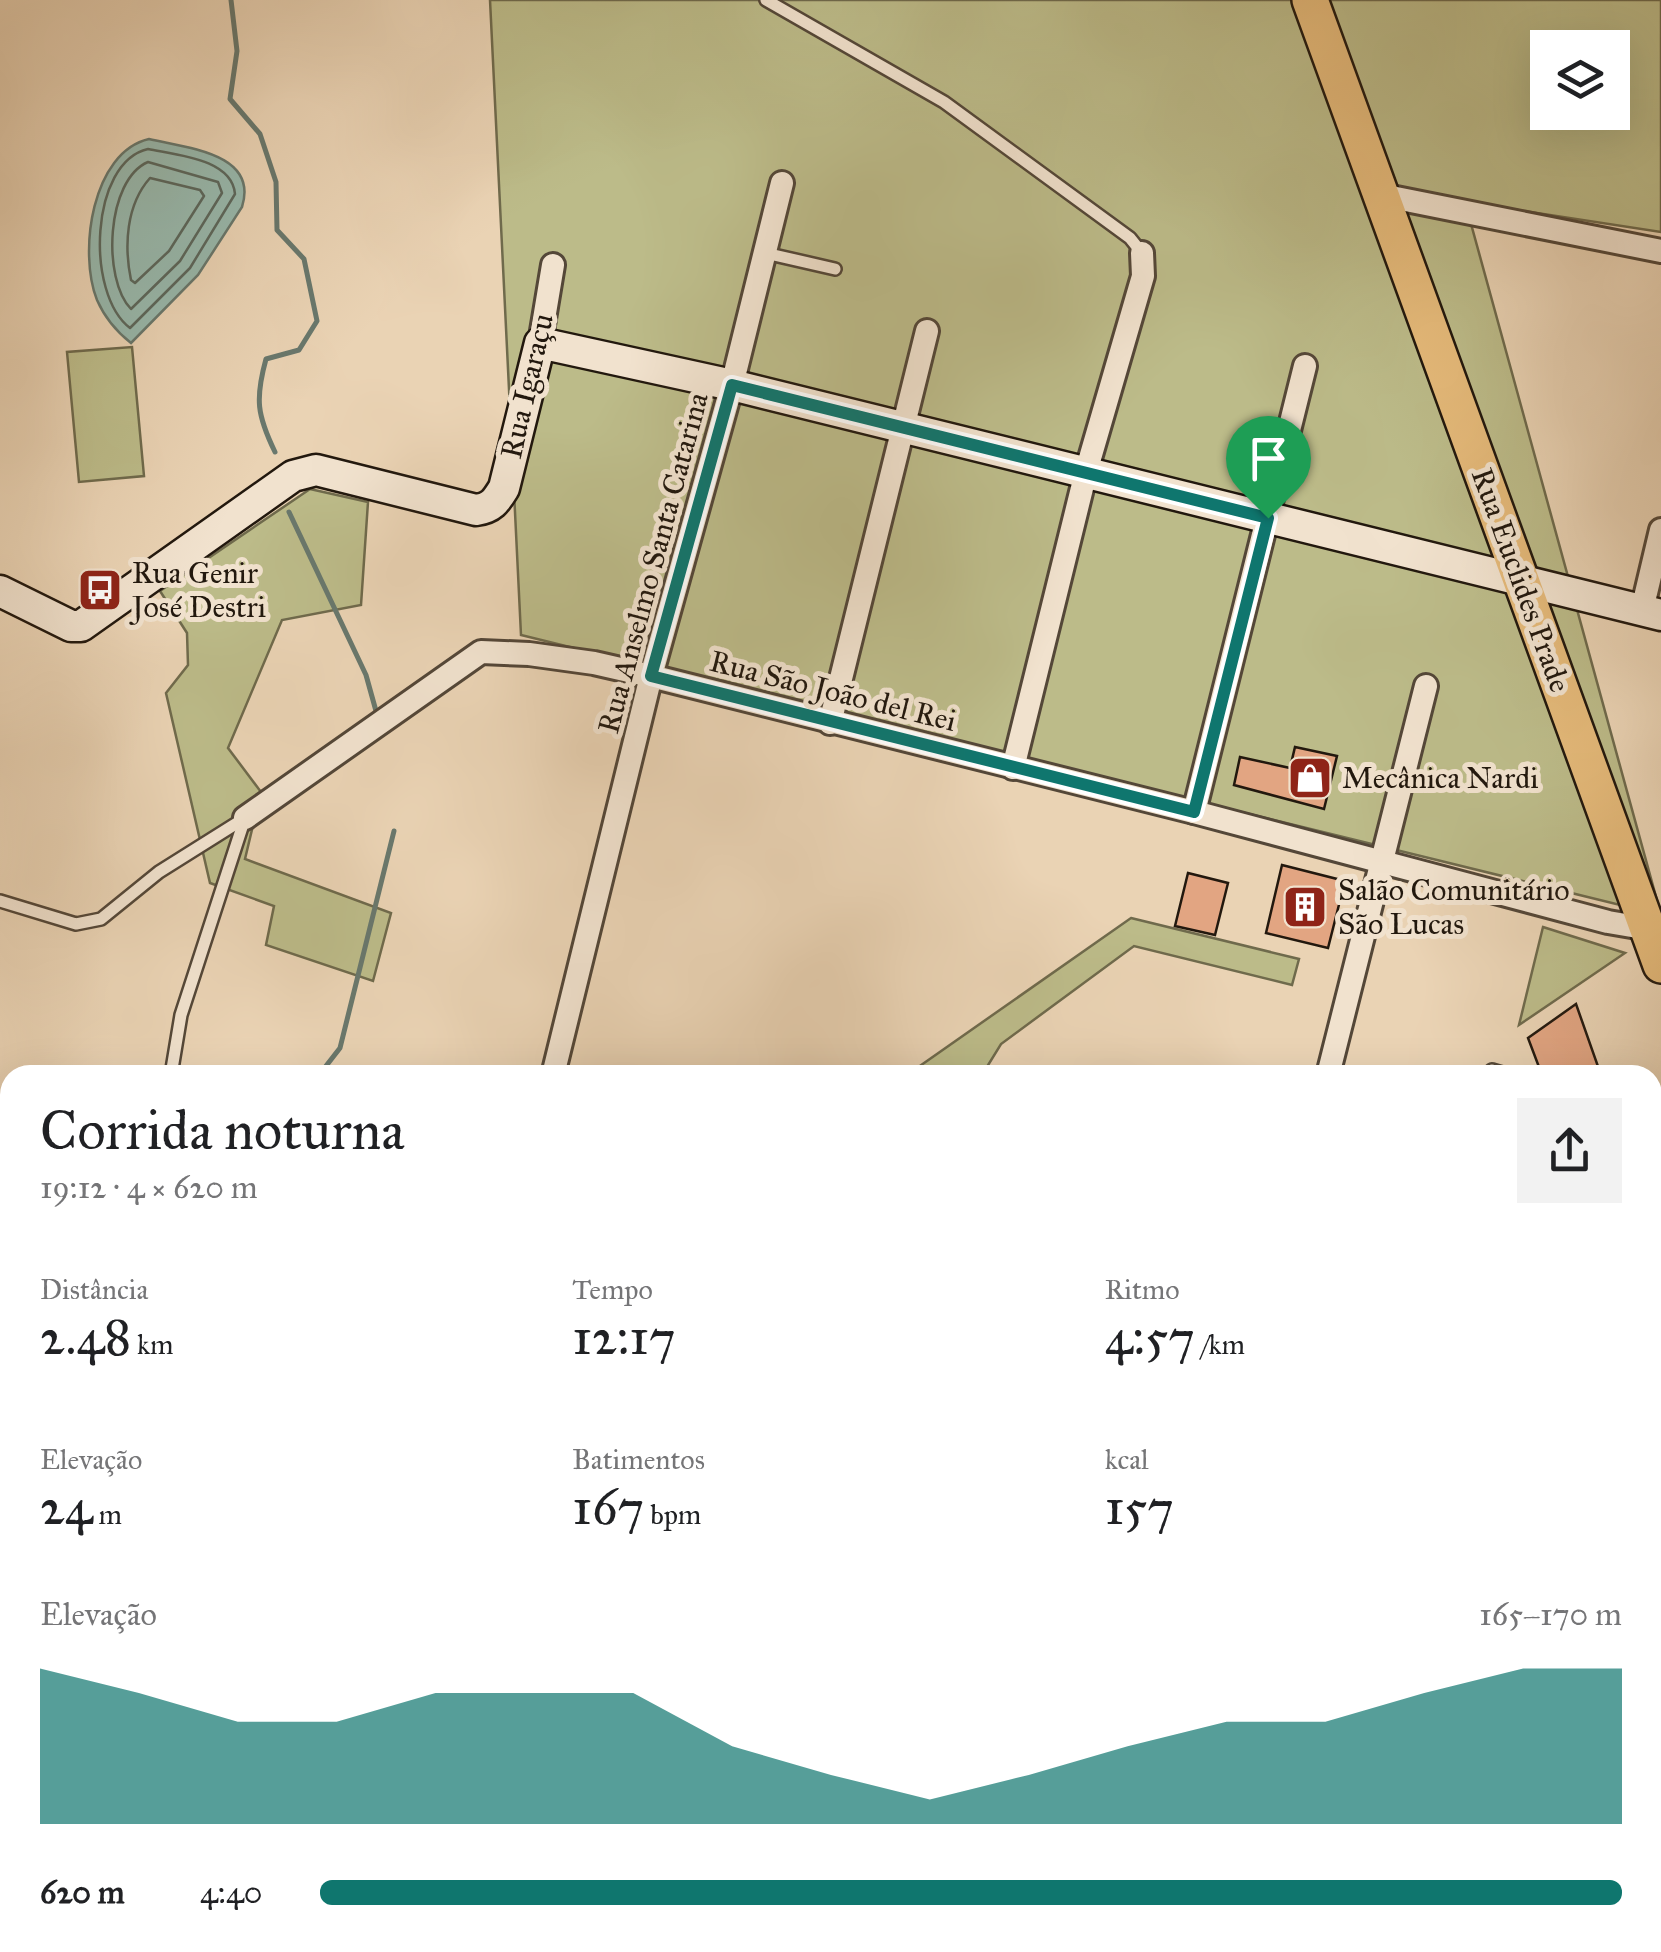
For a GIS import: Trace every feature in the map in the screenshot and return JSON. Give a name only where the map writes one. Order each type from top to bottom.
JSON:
[{"type":"main road","name":"Rua Euclides Prade","points":[[1310,0],[1654,930],[1661,965]]},
{"type":"street","name":"Rua Anselmo Santa Catarina","points":[[555,1065],[651,676],[732,385],[782,183]]},
{"type":"street","points":[[1381,195],[1661,251]]},
{"type":"street","points":[[1014,768],[1086,472],[1142,276],[1142,253]]},
{"type":"street","name":"Rua Igaraçu","points":[[0,591],[71,626],[81,626],[304,472],[316,470],[476,510],[494,504],[504,488],[540,343],[552,264]]},
{"type":"street","points":[[830,723],[928,331]]},
{"type":"street","points":[[540,343],[732,385],[1651,612],[1661,530]]},
{"type":"street","points":[[1194,812],[1305,366]]},
{"type":"street","name":"Rua São João del Rei","points":[[245,818],[480,652],[529,654],[651,676],[1194,812],[1608,922],[1654,930]]},
{"type":"street","points":[[1330,1065],[1426,686]]},
{"type":"lane","points":[[766,0],[944,102],[1130,238],[1142,253]]},
{"type":"lane","points":[[765,253],[835,269]]},
{"type":"lane","points":[[174,1065],[181,1015],[245,818]]},
{"type":"lane","name":"Rua São João del Rei","points":[[0,901],[76,924],[102,919],[159,872],[245,818]]},
{"type":"shaded area","points":[[490,0],[1661,0],[1661,232],[1465,202],[1661,915],[521,635]]},
{"type":"shaded area","points":[[132,347],[144,476],[79,482],[67,352]]},
{"type":"shaded area","points":[[310,489],[368,502],[361,605],[282,620],[228,748],[261,792],[245,859],[391,913],[373,981],[266,945],[274,906],[210,883],[166,693],[188,665],[187,633],[160,591]]},
{"type":"shaded area","points":[[1131,918],[1299,959],[1292,985],[1134,946],[1001,1044],[988,1065],[921,1065]]},
{"type":"shaded area","points":[[1543,927],[1625,953],[1519,1025]]},
{"type":"water","points":[[149,139],[216,156],[240,175],[244,189],[242,207],[198,275],[131,343],[111,323],[97,300],[91,280],[90,231],[102,183],[114,163],[130,148]]},
{"type":"building","points":[[1295,747],[1337,756],[1324,809],[1234,785],[1240,757],[1290,768]]},
{"type":"building","name":"Salão Comunitário São Lucas","points":[[1282,865],[1345,881],[1328,948],[1266,933]]},
{"type":"building","points":[[1188,873],[1228,883],[1215,935],[1175,926]]},
{"type":"building","points":[[1576,1004],[1597,1065],[1538,1065],[1528,1038]]},
{"type":"waterway","points":[[231,0],[237,51],[230,99],[260,134],[276,182],[277,230],[304,259],[317,321],[299,350],[266,359],[260,407],[275,452]]},
{"type":"waterway","points":[[289,512],[366,675],[376,711]]},
{"type":"waterway","points":[[327,1065],[340,1048],[394,831]]},
{"type":"place","name":"Rua Genir José Destri","points":[[100,590]]},
{"type":"place","name":"Mecânica Nardi","points":[[1310,778]]},
{"type":"place","name":"Salão Comunitário São Lucas","points":[[1305,907]]},
{"type":"route","points":[[732,385],[1268,518],[1194,812],[651,676],[732,385]]}]
